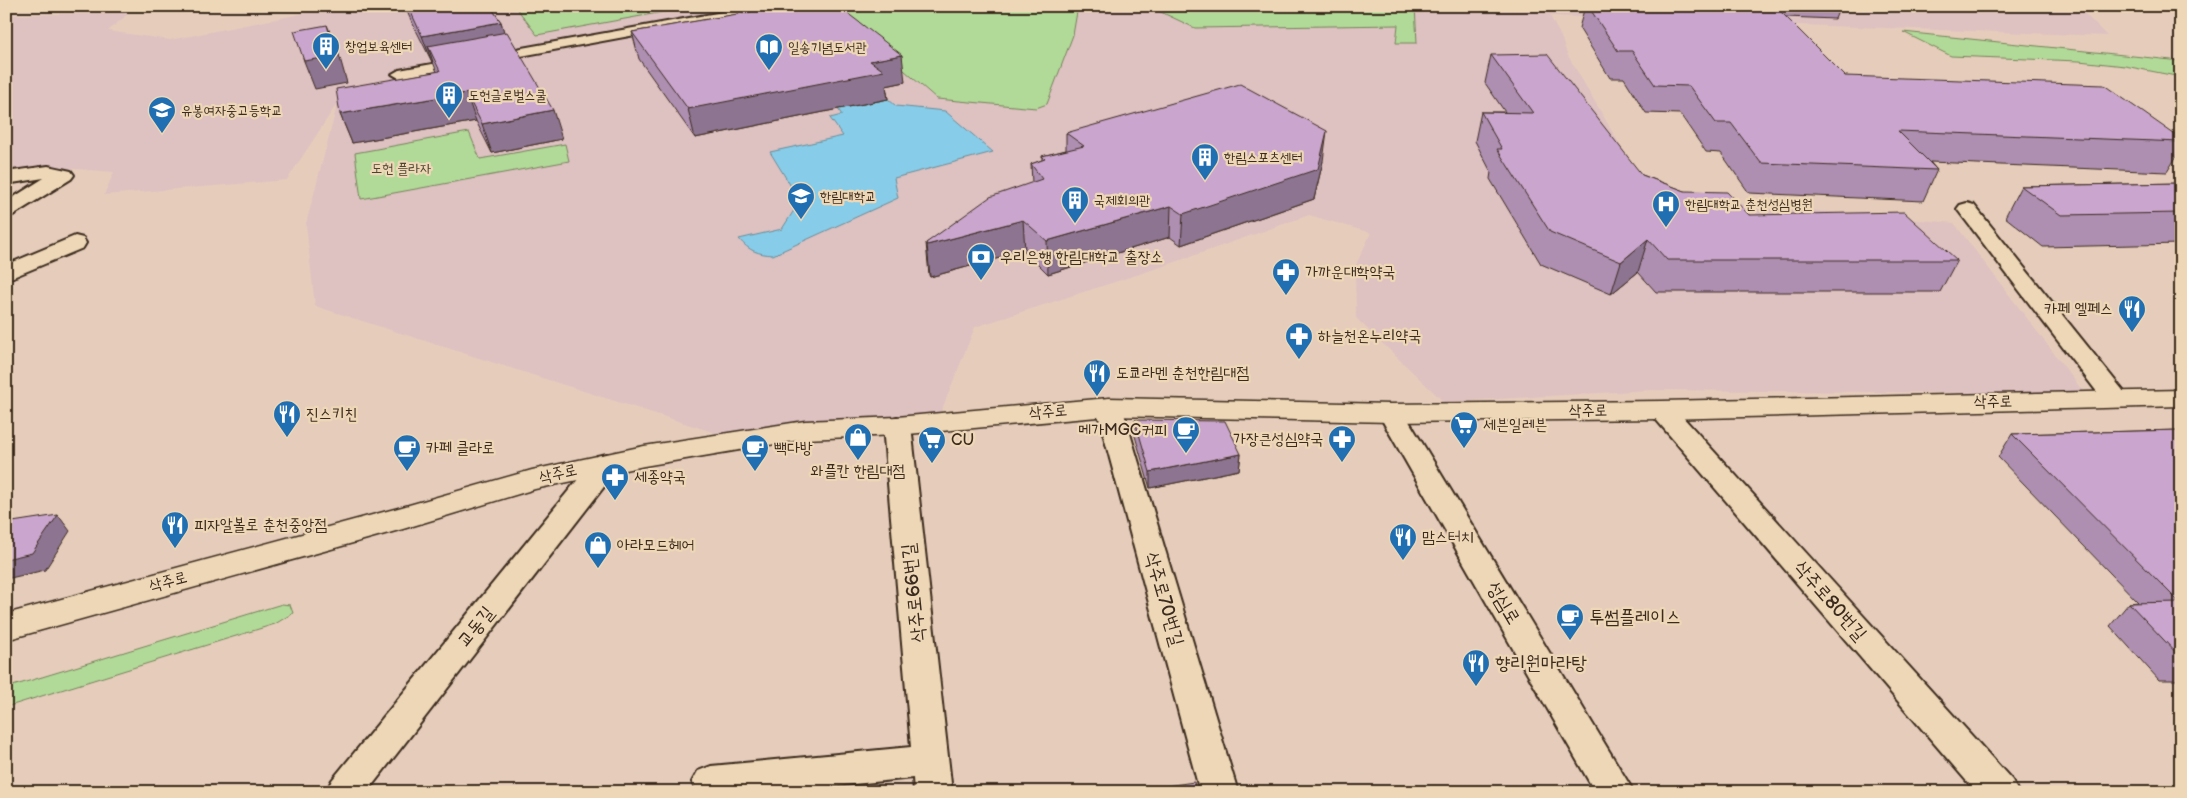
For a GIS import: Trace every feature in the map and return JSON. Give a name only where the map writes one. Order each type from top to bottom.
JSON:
[{"type":"street","points":[[399,74],[777,6]]},
{"type":"street","points":[[6,178],[48,172],[64,175],[6,211]]},
{"type":"street","points":[[1967,209],[2116,399]]},
{"type":"street","points":[[6,273],[75,242]]},
{"type":"street","name":"삭주로","points":[[6,626],[403,518],[532,480],[607,463],[805,430],[897,426],[1109,407],[1390,413],[1662,410],[2181,398]]},
{"type":"street","name":"삭주로70번길","points":[[1109,407],[1219,792]]},
{"type":"street","name":"삭주로80번길","points":[[1662,410],[1999,792]]},
{"type":"street","name":"성심로","points":[[1390,413],[1615,792]]},
{"type":"street","name":"삭주로66번길","points":[[711,782],[932,776],[897,426]]},
{"type":"street","name":"교동길","points":[[345,792],[607,463]]},
{"type":"shaded area","name":"한림대학교","points":[[306,6],[2077,6],[2107,36],[1550,16],[1567,54],[1650,196],[1954,223],[2085,394],[1651,390],[1444,402],[1356,318],[1355,267],[1371,233],[1309,215],[1164,266],[975,327],[937,422],[738,440],[315,306],[306,224],[338,102],[287,180],[104,195],[114,172],[52,167],[6,173],[6,15],[129,13],[108,31],[170,40],[306,13]]},
{"type":"green space","points":[[515,6],[696,6],[537,35]]},
{"type":"green space","points":[[831,6],[1078,6],[1073,35],[1047,104],[1036,108],[937,99]]},
{"type":"green space","points":[[1148,6],[1415,6],[1417,43],[1396,43],[1398,25],[1195,28]]},
{"type":"green space","points":[[1903,32],[2181,61],[2181,77],[2125,66],[2079,61],[1951,56]]},
{"type":"green space","name":"도헌 플라자","points":[[469,132],[480,159],[565,144],[569,161],[361,199],[355,153]]},
{"type":"green space","points":[[282,604],[290,605],[293,613],[275,624],[6,707],[6,688]]},
{"type":"water","points":[[888,99],[896,106],[945,111],[993,152],[894,178],[898,198],[773,255],[754,251],[739,239],[782,229],[800,201],[770,152],[843,136],[830,118],[842,115],[838,109]]},
{"type":"building","points":[[408,6],[490,6],[501,22],[422,36]]},
{"type":"building","name":"일송기념도서관","points":[[784,6],[838,6],[902,55],[870,61],[884,71],[688,109],[632,32]]},
{"type":"building","points":[[1588,6],[1775,6],[1845,76],[2104,85],[2181,139],[2181,142],[1898,131],[1937,170],[1761,163],[1731,123],[1716,123],[1689,86],[1655,85],[1632,51],[1618,51]]},
{"type":"building","points":[[327,25],[336,56],[304,61],[294,31]]},
{"type":"building","points":[[507,32],[553,110],[482,124],[466,93],[340,114],[336,89],[440,71],[428,46]]},
{"type":"building","points":[[1547,54],[1642,175],[1685,191],[1727,192],[1749,215],[1904,212],[1957,260],[1667,260],[1648,239],[1621,262],[1550,232],[1497,149],[1502,149],[1481,112],[1533,113],[1491,55]]},
{"type":"building","points":[[1240,84],[1327,131],[1318,169],[1183,214],[1171,206],[1047,241],[1023,220],[927,245],[926,243],[990,197],[1042,179],[1031,164],[1045,159],[1042,156],[1084,146],[1066,133]]},
{"type":"building","points":[[2181,183],[2181,213],[2061,215],[2021,186]]},
{"type":"building","points":[[1135,420],[1225,421],[1241,454],[1150,472]]},
{"type":"building","points":[[2181,430],[2181,656],[2179,656],[2129,603],[2179,602],[2012,434]]},
{"type":"building","points":[[58,515],[32,553],[6,559],[6,523]]},
{"type":"building","points":[[1194,782],[1196,792],[1124,792]]},
{"type":"place","name":"창업보육센터","points":[[326,70]]},
{"type":"place","name":"일송기념도서관","points":[[769,71]]},
{"type":"place","name":"도헌글로벌스쿨","points":[[449,119]]},
{"type":"place","name":"유봉여자중고등학교","points":[[162,134]]},
{"type":"place","name":"한림스포츠센터","points":[[1205,181]]},
{"type":"place","name":"한림대학교","points":[[801,220]]},
{"type":"place","name":"국제회의관","points":[[1075,224]]},
{"type":"place","name":"한림대학교 춘천성심병원","points":[[1666,228]]},
{"type":"place","name":"우리은행 한림대학교 출장소","points":[[981,281]]},
{"type":"place","name":"가까운대학약국","points":[[1286,296]]},
{"type":"place","name":"카페 엘페스","points":[[2132,333]]},
{"type":"place","name":"하늘천온누리약국","points":[[1299,360]]},
{"type":"place","name":"도쿄라멘 춘천한림대점","points":[[1097,397]]},
{"type":"place","name":"진스키친","points":[[287,438]]},
{"type":"place","name":"세븐일레븐","points":[[1464,449]]},
{"type":"place","name":"메가MGC커피","points":[[1186,454]]},
{"type":"place","name":"와플칸 한림대점","points":[[858,461]]},
{"type":"place","name":"가장큰성심약국","points":[[1342,463]]},
{"type":"place","name":"CU","points":[[932,464]]},
{"type":"place","name":"카페 클라로","points":[[407,472]]},
{"type":"place","name":"빽다방","points":[[755,472]]},
{"type":"place","name":"세종약국","points":[[615,501]]},
{"type":"place","name":"피자알볼로 춘천중앙점","points":[[175,549]]},
{"type":"place","name":"맘스터치","points":[[1403,561]]},
{"type":"place","name":"아라모드헤어","points":[[598,569]]},
{"type":"place","name":"투썸플레이스","points":[[1570,641]]},
{"type":"place","name":"향리원마라탕","points":[[1476,687]]}]
